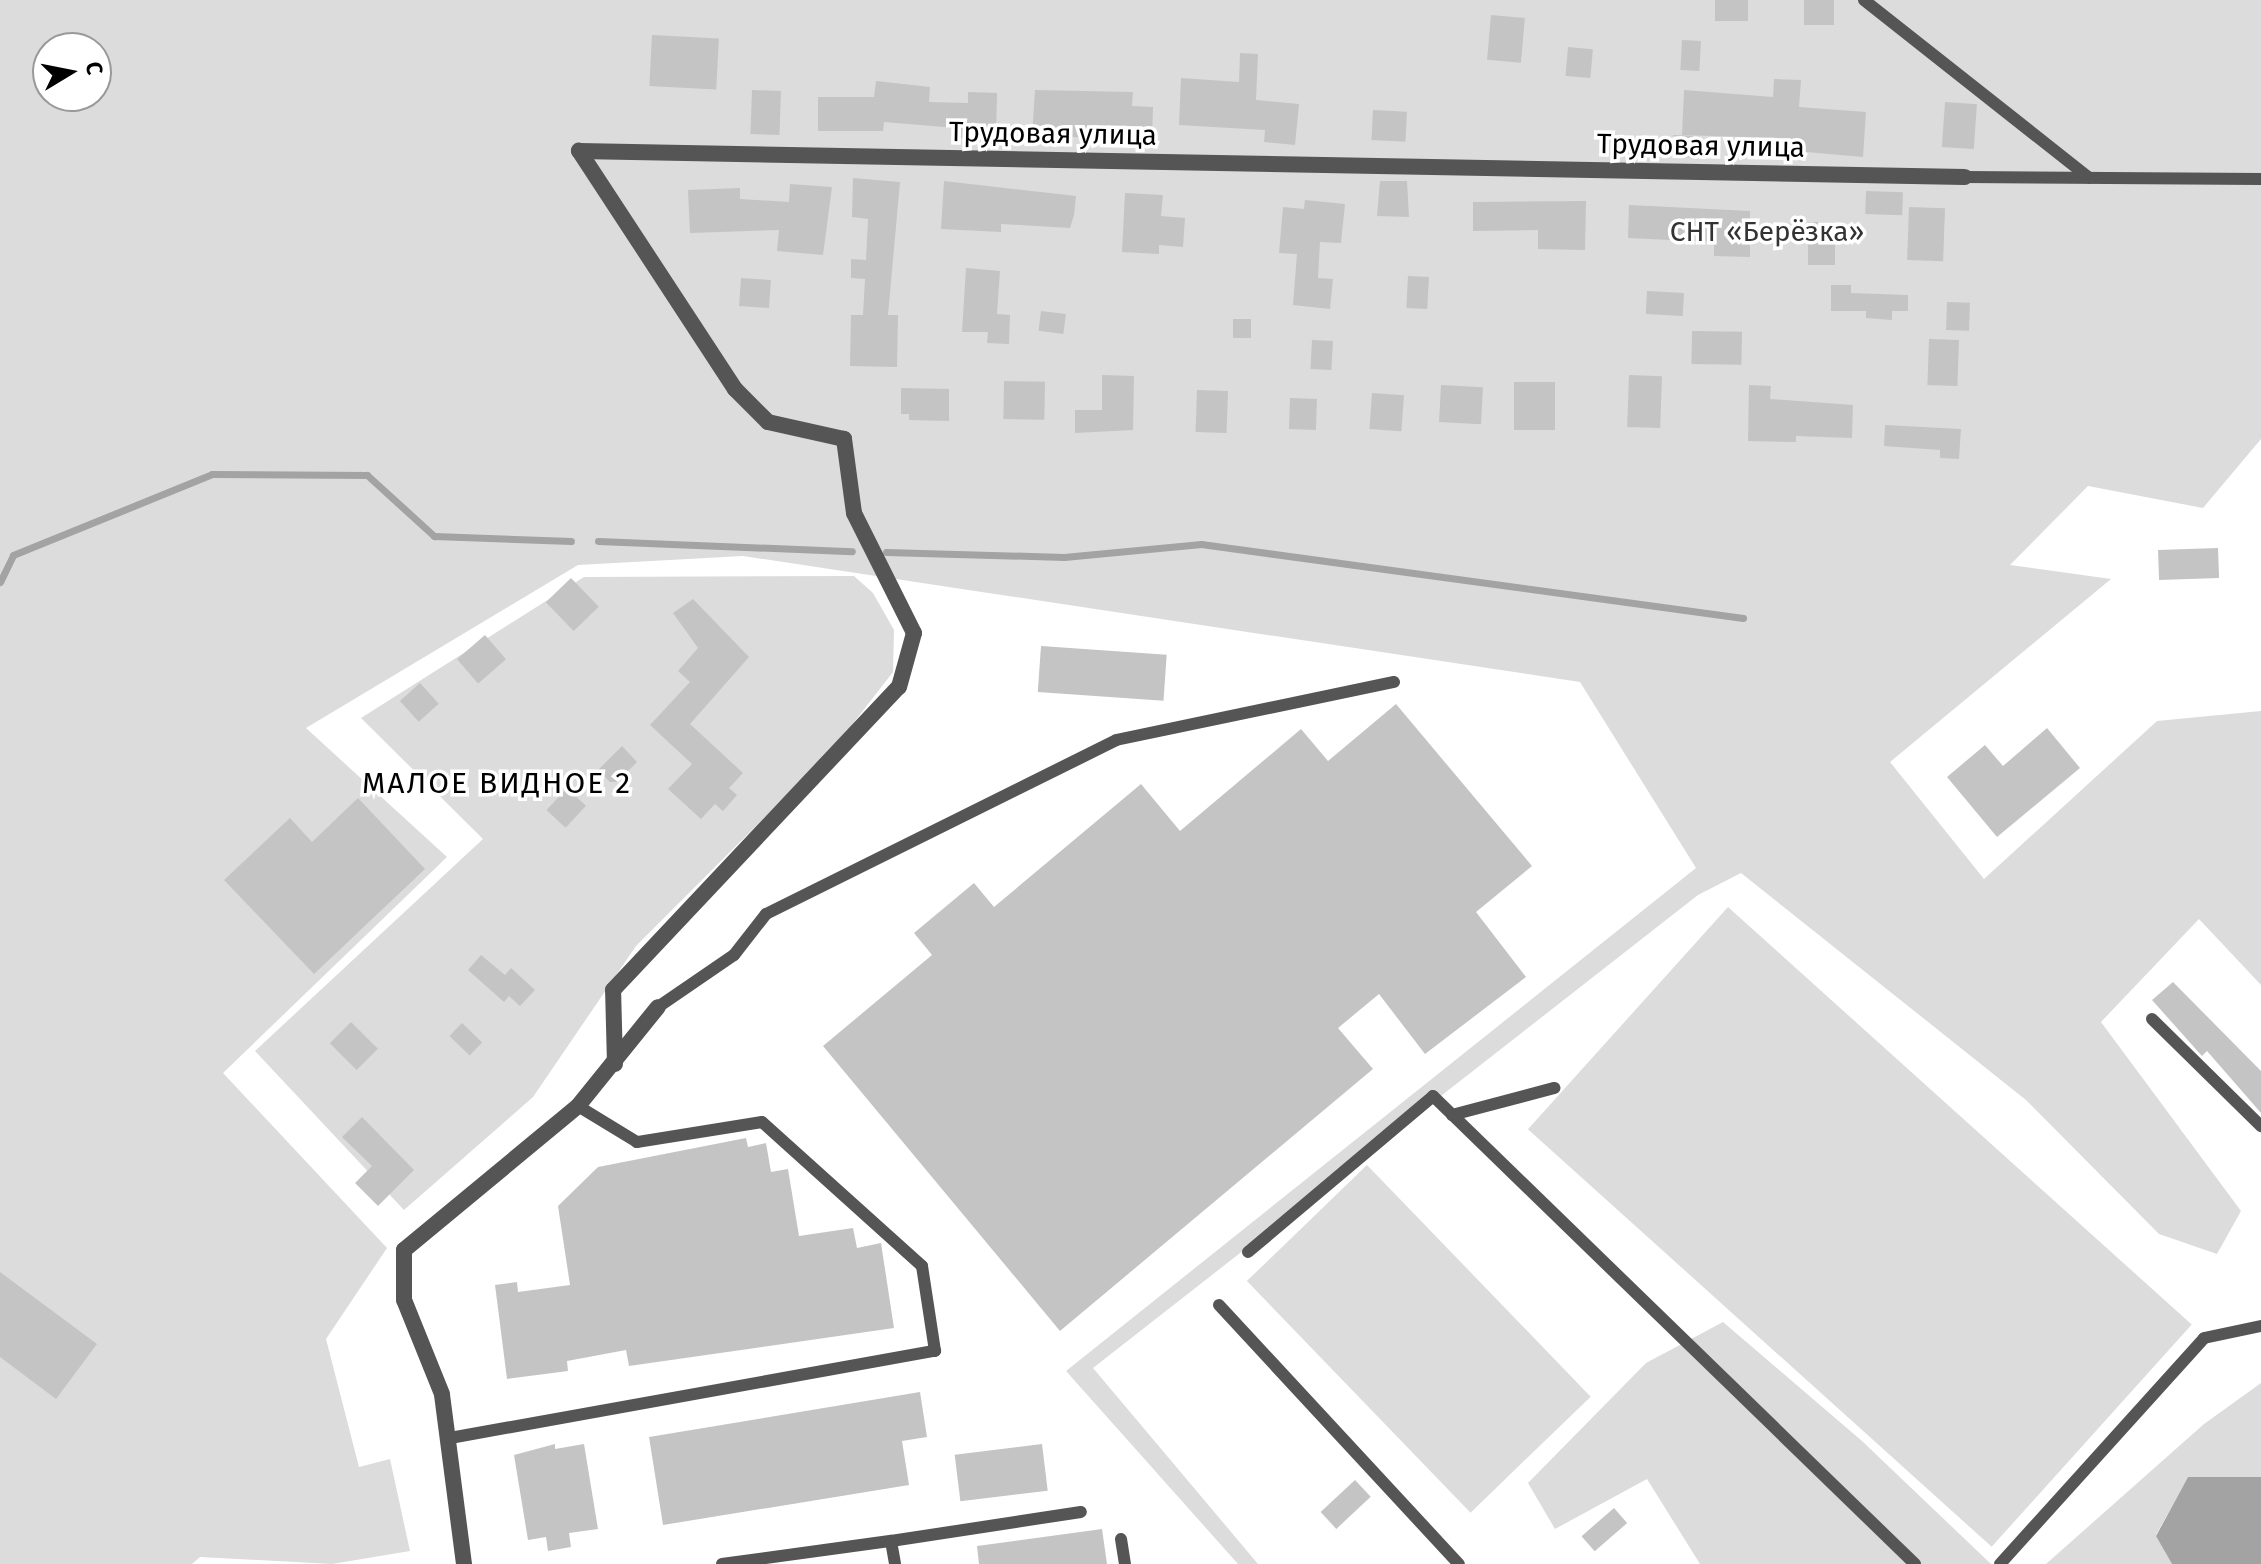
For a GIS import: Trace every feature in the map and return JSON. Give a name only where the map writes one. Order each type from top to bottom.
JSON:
[{"type":"street","name":"Трудовая улица","points":[[615,1064],[613,990],[899,687],[914,633],[854,513],[844,439],[768,422],[735,389],[579,151],[1965,177]]},
{"type":"street","points":[[464,1564],[442,1394],[404,1300],[404,1250],[578,1106],[658,1007]]},
{"type":"lane","points":[[1864,0],[2089,178]]},
{"type":"lane","points":[[1965,177],[2261,179]]},
{"type":"lane","points":[[658,1007],[734,955],[766,914],[1116,740],[1394,682]]},
{"type":"lane","points":[[2152,1019],[2261,1126]]},
{"type":"lane","points":[[1452,1115],[1554,1088]]},
{"type":"lane","points":[[1248,1252],[1433,1096],[1915,1564]]},
{"type":"lane","points":[[450,1438],[935,1351],[922,1266],[762,1122],[637,1142],[578,1106]]},
{"type":"lane","points":[[1219,1305],[1459,1564]]},
{"type":"lane","points":[[2000,1564],[2204,1338],[2261,1326]]},
{"type":"lane","points":[[722,1564],[1081,1512]]},
{"type":"lane","points":[[1121,1539],[1125,1564]]},
{"type":"lane","points":[[891,1541],[895,1564]]},
{"type":"green space","name":"СНТ «Берёзка»","points":[[0,0],[2261,0],[2261,439],[2203,508],[2088,486],[2010,565],[2111,579],[1890,762],[1984,879],[2157,721],[2261,711],[2261,985],[2199,919],[2101,1022],[2241,1211],[2217,1254],[2159,1234],[2026,1100],[1741,873],[1698,895],[1093,1368],[1258,1564],[1238,1564],[1066,1371],[1696,868],[1580,682],[743,556],[578,565],[306,728],[447,857],[223,1073],[387,1248],[326,1339],[359,1467],[390,1459],[410,1551],[332,1564],[200,1557],[192,1564],[0,1564]]},
{"type":"green space","points":[[854,576],[873,593],[894,630],[893,672],[834,748],[636,946],[533,1097],[404,1210],[255,1051],[483,839],[361,718],[584,577]]},
{"type":"green space","points":[[1728,907],[2192,1325],[1992,1547],[1528,1129]]},
{"type":"green space","points":[[1367,1165],[1591,1397],[1471,1513],[1247,1281]]},
{"type":"green space","points":[[1723,1322],[1862,1441],[1991,1564],[1700,1564],[1647,1479],[1555,1529],[1528,1483],[1646,1363]]},
{"type":"green space","points":[[2261,1383],[2261,1477],[2188,1477],[2156,1535],[2172,1564],[2046,1564],[2204,1424]]},
{"type":"shaded area","points":[[2188,1477],[2261,1477],[2261,1564],[2172,1564],[2156,1536]]},
{"type":"building","points":[[1715,0],[1748,0],[1748,21],[1715,21]]},
{"type":"building","points":[[1804,0],[1834,0],[1834,25],[1804,25]]},
{"type":"building","points":[[1491,15],[1525,18],[1521,63],[1487,60]]},
{"type":"building","points":[[652,35],[719,39],[716,89],[649,86]]},
{"type":"building","points":[[1682,40],[1701,41],[1699,71],[1680,70]]},
{"type":"building","points":[[1568,47],[1593,49],[1590,78],[1565,76]]},
{"type":"building","points":[[1240,53],[1258,54],[1256,100],[1299,104],[1295,145],[1264,142],[1265,130],[1179,125],[1181,78],[1239,82]]},
{"type":"building","points":[[1774,79],[1801,80],[1799,107],[1866,112],[1863,157],[1762,148],[1762,142],[1743,137],[1682,135],[1684,90],[1773,97]]},
{"type":"building","points":[[876,81],[930,87],[929,102],[968,103],[968,92],[997,93],[996,139],[956,138],[956,128],[884,122],[883,131],[818,131],[818,97],[874,97]]},
{"type":"building","points":[[752,90],[781,91],[779,135],[750,134]]},
{"type":"building","points":[[1035,90],[1133,92],[1132,106],[1153,107],[1152,139],[1032,136]]},
{"type":"building","points":[[1945,102],[1977,104],[1974,149],[1942,147]]},
{"type":"building","points":[[1373,110],[1407,112],[1405,142],[1371,140]]},
{"type":"building","points":[[1673,135],[1699,136],[1698,158],[1672,157]]},
{"type":"building","points":[[853,178],[900,182],[888,315],[898,315],[897,367],[850,366],[851,315],[863,315],[865,279],[851,278],[851,259],[866,260],[868,219],[852,217]]},
{"type":"building","points":[[944,181],[1076,196],[1070,228],[1001,224],[1001,232],[941,229]]},
{"type":"building","points":[[1380,181],[1407,181],[1409,217],[1377,216]]},
{"type":"building","points":[[790,184],[832,187],[823,255],[777,251],[779,230],[690,233],[688,190],[740,188],[740,199],[789,202]]},
{"type":"building","points":[[1866,191],[1903,192],[1902,215],[1865,214]]},
{"type":"building","points":[[1125,193],[1163,195],[1161,216],[1185,218],[1183,247],[1159,245],[1159,254],[1122,252]]},
{"type":"building","points":[[1305,200],[1345,204],[1341,243],[1320,242],[1318,278],[1333,279],[1330,309],[1293,305],[1297,254],[1279,253],[1283,207],[1304,209]]},
{"type":"building","points":[[1586,201],[1585,250],[1538,249],[1538,230],[1473,231],[1473,202]]},
{"type":"building","points":[[1629,205],[1750,211],[1750,257],[1714,256],[1714,242],[1628,238]]},
{"type":"building","points":[[1909,207],[1945,208],[1943,261],[1907,260]]},
{"type":"building","points":[[1808,222],[1835,222],[1835,265],[1808,265]]},
{"type":"building","points":[[966,268],[1000,271],[997,314],[1010,315],[1009,344],[987,343],[988,332],[962,332]]},
{"type":"building","points":[[1408,276],[1429,277],[1427,309],[1406,308]]},
{"type":"building","points":[[741,278],[771,280],[769,308],[739,306]]},
{"type":"building","points":[[1831,285],[1851,285],[1851,293],[1908,295],[1908,311],[1892,311],[1892,320],[1866,318],[1866,311],[1831,311]]},
{"type":"building","points":[[1647,291],[1684,293],[1683,316],[1646,314]]},
{"type":"building","points":[[1947,302],[1970,303],[1969,331],[1946,330]]},
{"type":"building","points":[[1041,311],[1066,314],[1063,334],[1039,331]]},
{"type":"building","points":[[1233,319],[1251,319],[1251,338],[1233,338]]},
{"type":"building","points":[[1692,331],[1742,332],[1741,365],[1691,364]]},
{"type":"building","points":[[1929,339],[1959,340],[1957,386],[1927,385]]},
{"type":"building","points":[[1312,340],[1333,341],[1331,370],[1310,369]]},
{"type":"building","points":[[1102,375],[1134,376],[1133,430],[1075,433],[1075,410],[1102,410]]},
{"type":"building","points":[[1629,375],[1662,376],[1660,428],[1627,427]]},
{"type":"building","points":[[1004,381],[1045,382],[1044,420],[1003,419]]},
{"type":"building","points":[[1514,382],[1555,382],[1555,430],[1514,430]]},
{"type":"building","points":[[1441,385],[1483,387],[1481,424],[1439,422]]},
{"type":"building","points":[[1749,385],[1771,386],[1770,399],[1853,405],[1852,438],[1796,436],[1796,442],[1748,441]]},
{"type":"building","points":[[901,388],[949,389],[949,421],[909,420],[909,414],[901,414]]},
{"type":"building","points":[[1197,390],[1228,391],[1227,433],[1196,432]]},
{"type":"building","points":[[1372,393],[1404,395],[1401,431],[1369,429]]},
{"type":"building","points":[[1290,398],[1317,399],[1316,430],[1289,429]]},
{"type":"building","points":[[1885,425],[1961,429],[1959,459],[1940,458],[1940,450],[1884,446]]},
{"type":"building","points":[[2218,548],[2219,578],[2159,580],[2158,550]]},
{"type":"building","points":[[571,578],[599,607],[574,631],[546,602]]},
{"type":"building","points":[[693,599],[749,657],[690,724],[743,773],[729,788],[737,795],[723,811],[715,804],[701,819],[668,789],[692,764],[650,725],[690,682],[678,671],[698,648],[673,613]]},
{"type":"building","points":[[485,635],[506,659],[478,683],[457,659]]},
{"type":"building","points":[[1041,646],[1167,655],[1163,701],[1038,692]]},
{"type":"building","points":[[420,683],[439,704],[419,722],[400,701]]},
{"type":"building","points":[[1396,704],[1532,866],[1476,912],[1526,977],[1425,1054],[1379,994],[1338,1028],[1373,1069],[1060,1331],[823,1046],[932,955],[914,933],[974,883],[994,907],[1141,784],[1180,831],[1301,729],[1328,761]]},
{"type":"building","points":[[2047,728],[2080,768],[1997,837],[1947,777],[1985,745],[2003,766]]},
{"type":"building","points":[[622,746],[637,762],[617,782],[610,782],[598,770]]},
{"type":"building","points":[[567,788],[586,806],[566,828],[547,810]]},
{"type":"building","points":[[358,798],[425,869],[314,974],[224,880],[290,818],[312,842]]},
{"type":"building","points":[[481,955],[505,975],[511,968],[535,990],[520,1006],[509,996],[504,1002],[468,970]]},
{"type":"building","points":[[2173,982],[2261,1071],[2261,1113],[2207,1051],[2202,1056],[2152,1000]]},
{"type":"building","points":[[351,1022],[378,1049],[357,1070],[330,1043]]},
{"type":"building","points":[[462,1023],[482,1042],[470,1055],[449,1036]]},
{"type":"building","points":[[362,1117],[414,1170],[378,1206],[355,1183],[372,1166],[342,1137]]},
{"type":"building","points":[[746,1138],[748,1147],[766,1143],[771,1172],[788,1169],[799,1236],[853,1228],[857,1248],[881,1243],[894,1328],[629,1366],[626,1350],[567,1361],[568,1371],[507,1379],[495,1285],[517,1282],[518,1292],[570,1285],[558,1206],[598,1167]]},
{"type":"building","points":[[0,1272],[97,1344],[56,1399],[0,1357]]},
{"type":"building","points":[[920,1392],[927,1437],[902,1441],[909,1485],[663,1525],[649,1437]]},
{"type":"building","points":[[555,1444],[555,1449],[584,1444],[598,1529],[569,1533],[571,1547],[548,1551],[546,1537],[528,1540],[514,1455]]},
{"type":"building","points":[[1042,1444],[1048,1491],[960,1501],[955,1455]]},
{"type":"building","points":[[1355,1480],[1371,1497],[1336,1529],[1321,1512]]},
{"type":"building","points":[[1614,1508],[1627,1523],[1595,1551],[1582,1536]]},
{"type":"building","points":[[1102,1529],[1107,1564],[979,1564],[977,1546]]},
{"type":"waterway","points":[[0,582],[13,555],[212,474],[367,475],[434,536],[571,541]]},
{"type":"waterway","points":[[598,541],[852,551]]},
{"type":"waterway","points":[[886,552],[1064,557],[1201,544],[1743,618]]},
{"type":"district","name":"МАЛОЕ ВИДНОЕ 2","points":[[497,783]]}]
